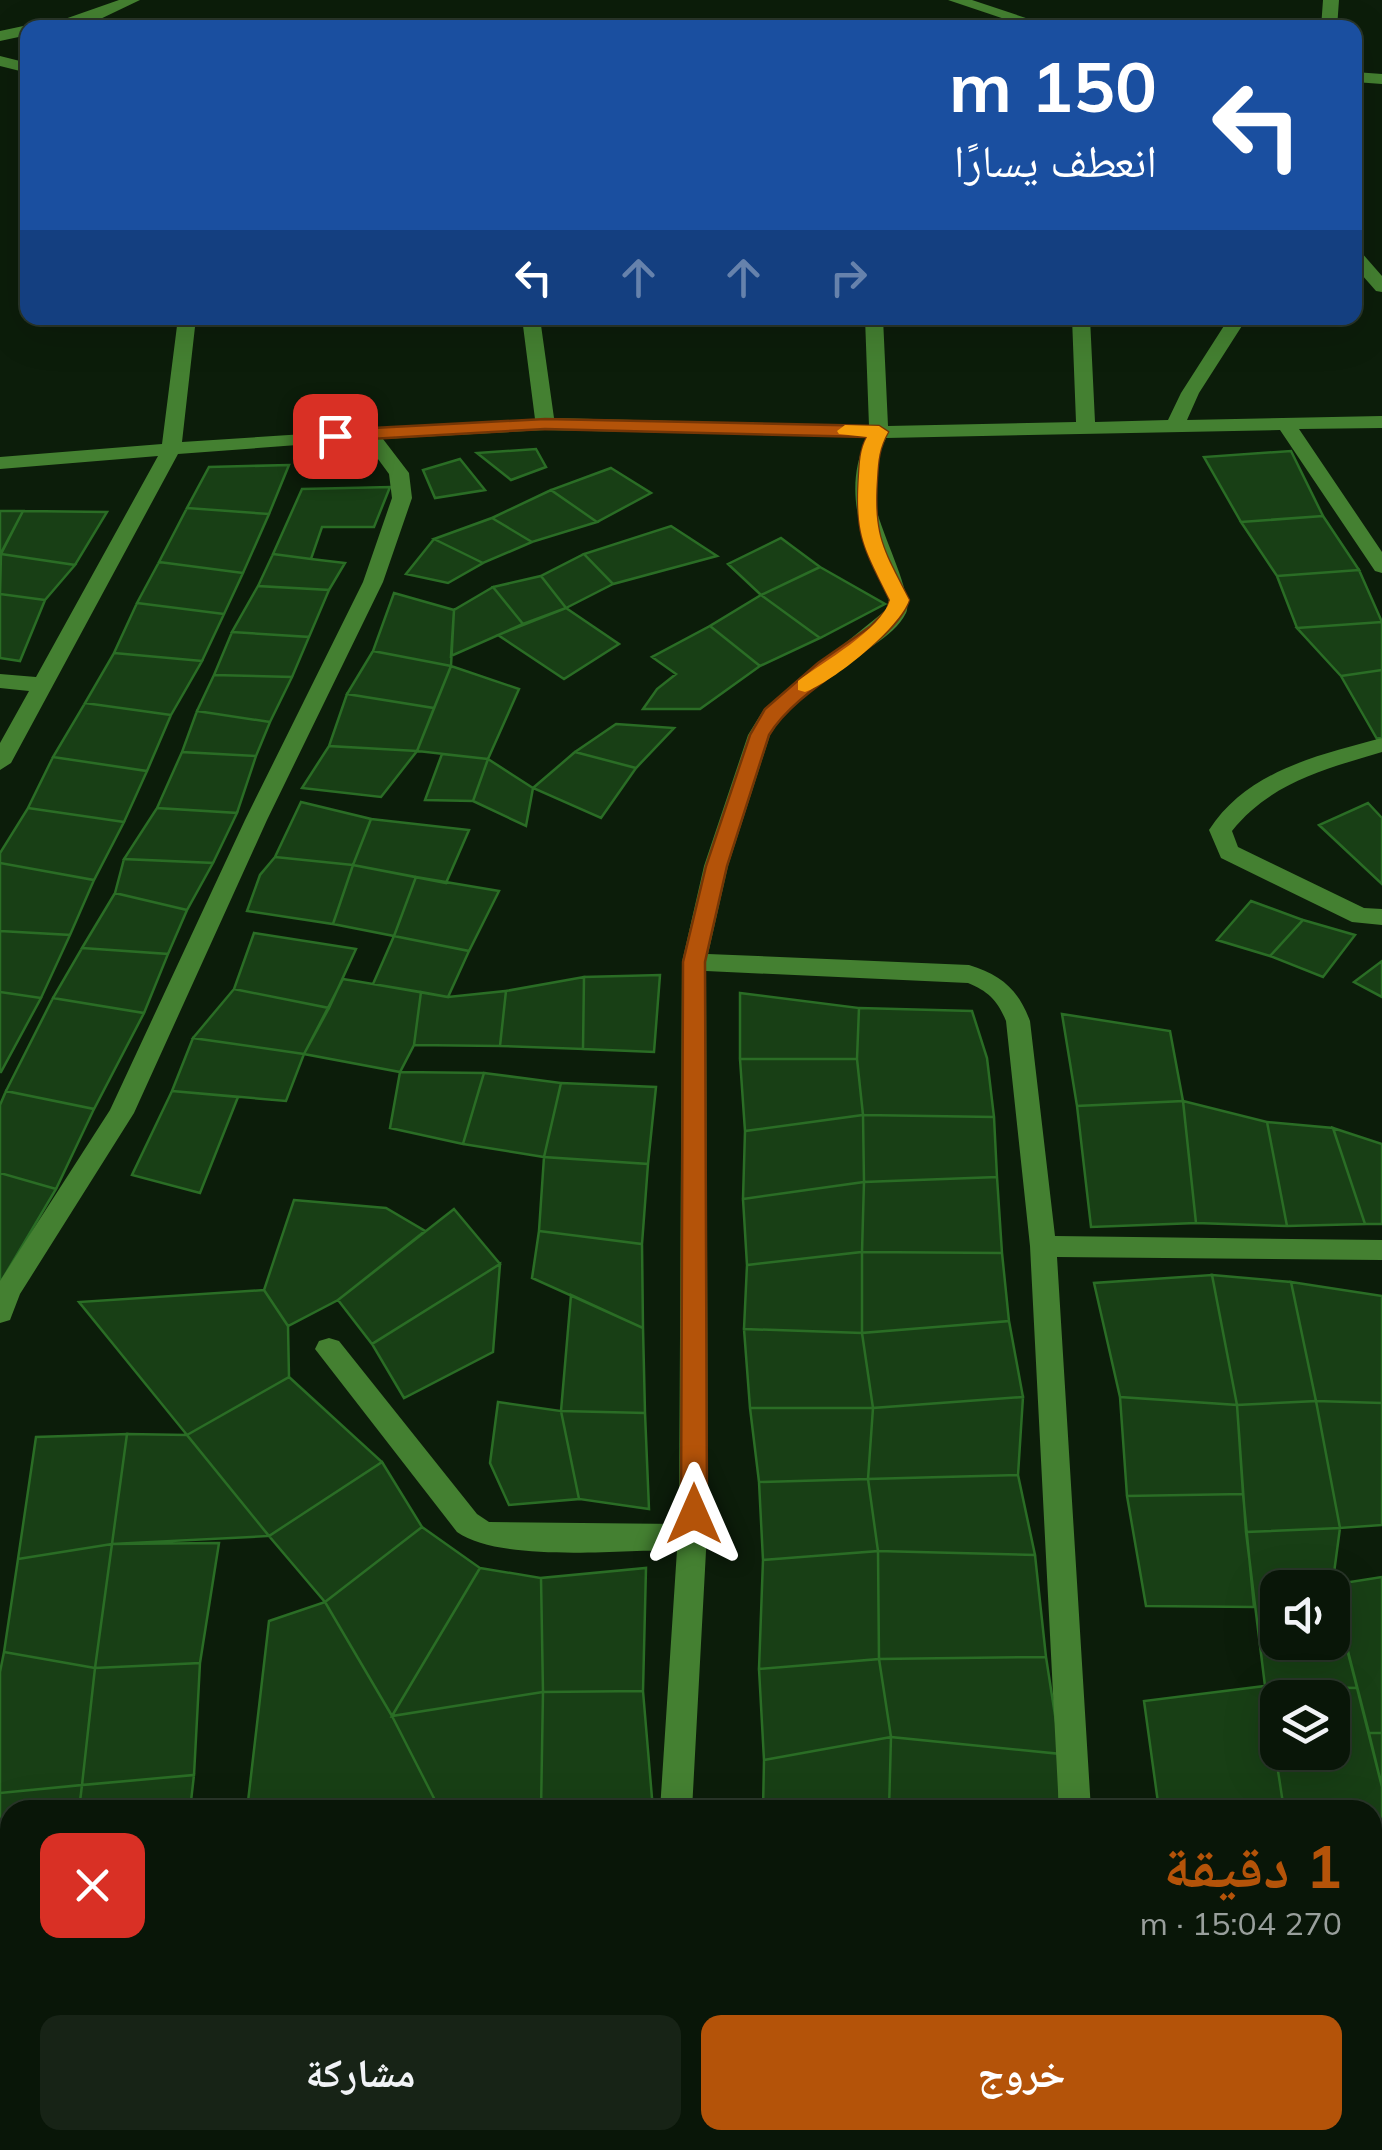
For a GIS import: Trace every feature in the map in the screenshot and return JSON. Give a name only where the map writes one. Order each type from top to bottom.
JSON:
[{"type":"street","points":[[83,20],[132,0]]},
{"type":"street","points":[[956,0],[1022,20]]},
{"type":"street","points":[[1362,264],[1382,287]]},
{"type":"street","points":[[0,763],[170,449],[186,325]]},
{"type":"street","points":[[532,325],[545,424]]},
{"type":"street","points":[[677,1800],[693,1536],[694,962],[716,866],[748,764],[766,724],[772,714],[825,668],[878,630],[896,612],[900,600],[872,544],[865,519],[870,448],[879,432],[874,325]]},
{"type":"street","points":[[1081,325],[1086,430]]},
{"type":"street","points":[[1174,428],[1190,393],[1234,325]]},
{"type":"street","points":[[0,463],[545,424],[879,432],[1382,422]]},
{"type":"street","points":[[1285,423],[1382,567]]},
{"type":"street","points":[[3,1298],[122,1113],[256,820],[373,582],[402,498],[400,473],[368,434]]},
{"type":"street","points":[[0,681],[43,685]]},
{"type":"street","points":[[1382,745],[1290,772],[1256,791],[1220,830],[1230,852],[1360,916],[1382,916]]},
{"type":"street","points":[[694,962],[969,974],[1000,986],[1010,996],[1018,1021],[1043,1246],[1074,1800]]},
{"type":"street","points":[[1043,1246],[1382,1250]]},
{"type":"street","points":[[329,1349],[467,1523],[482,1533],[503,1537],[693,1536]]},
{"type":"building","points":[[536,449],[546,467],[511,480],[477,453]]},
{"type":"building","points":[[1291,451],[1323,516],[1241,522],[1204,457]]},
{"type":"building","points":[[460,459],[485,490],[435,498],[423,470]]},
{"type":"building","points":[[289,465],[269,514],[187,508],[209,467]]},
{"type":"building","points":[[611,468],[651,493],[597,522],[551,490]]},
{"type":"building","points":[[390,487],[374,527],[322,527],[311,559],[273,554],[302,489]]},
{"type":"building","points":[[551,490],[597,522],[532,542],[492,518]]},
{"type":"building","points":[[187,508],[269,514],[243,573],[159,562]]},
{"type":"building","points":[[0,511],[23,511],[0,555]]},
{"type":"building","points":[[23,511],[107,512],[75,565],[1,554]]},
{"type":"building","points":[[1323,516],[1359,570],[1277,576],[1241,522]]},
{"type":"building","points":[[492,518],[532,542],[483,563],[434,539]]},
{"type":"building","points":[[671,526],[717,556],[613,584],[584,554]]},
{"type":"building","points":[[781,538],[820,567],[761,595],[728,564]]},
{"type":"building","points":[[434,539],[483,563],[448,583],[406,574]]},
{"type":"building","points":[[1,554],[75,565],[45,600],[0,594]]},
{"type":"building","points":[[273,554],[345,563],[329,590],[258,586]]},
{"type":"building","points":[[584,554],[613,584],[566,608],[541,576]]},
{"type":"building","points":[[159,562],[243,573],[224,614],[137,603]]},
{"type":"building","points":[[820,567],[885,604],[820,638],[761,595]]},
{"type":"building","points":[[1359,570],[1382,622],[1297,628],[1277,576]]},
{"type":"building","points":[[541,576],[566,608],[523,624],[493,587]]},
{"type":"building","points":[[258,586],[329,590],[309,637],[232,632]]},
{"type":"building","points":[[493,587],[523,624],[451,656],[454,610]]},
{"type":"building","points":[[394,593],[454,610],[451,666],[373,651]]},
{"type":"building","points":[[0,594],[45,600],[20,661],[0,658]]},
{"type":"building","points":[[761,595],[820,638],[760,666],[710,626]]},
{"type":"building","points":[[137,603],[224,614],[202,661],[114,653]]},
{"type":"building","points":[[566,608],[619,644],[564,679],[498,635]]},
{"type":"building","points":[[1382,622],[1382,670],[1341,676],[1297,628]]},
{"type":"building","points":[[710,626],[760,666],[700,709],[643,709],[657,689],[676,674],[652,657]]},
{"type":"building","points":[[232,632],[309,637],[292,677],[214,675]]},
{"type":"building","points":[[373,651],[451,666],[434,708],[347,694]]},
{"type":"building","points":[[114,653],[202,661],[171,715],[85,703]]},
{"type":"building","points":[[451,666],[519,689],[488,759],[417,751]]},
{"type":"building","points":[[1382,670],[1382,737],[1377,739],[1341,676]]},
{"type":"building","points":[[214,675],[292,677],[270,722],[197,711]]},
{"type":"building","points":[[347,694],[434,708],[417,751],[329,746]]},
{"type":"building","points":[[85,703],[171,715],[147,771],[53,757]]},
{"type":"building","points":[[197,711],[270,722],[256,756],[182,752]]},
{"type":"building","points":[[616,724],[674,728],[636,768],[575,752]]},
{"type":"building","points":[[329,746],[417,751],[381,797],[302,788]]},
{"type":"building","points":[[182,752],[256,756],[237,813],[157,808]]},
{"type":"building","points":[[575,752],[636,768],[601,818],[533,788]]},
{"type":"building","points":[[442,754],[488,759],[473,801],[425,800]]},
{"type":"building","points":[[53,757],[147,771],[124,822],[28,808]]},
{"type":"building","points":[[488,759],[533,788],[526,826],[473,801]]},
{"type":"building","points":[[301,802],[371,819],[353,865],[275,857]]},
{"type":"building","points":[[1368,803],[1382,818],[1382,884],[1319,825]]},
{"type":"building","points":[[28,808],[124,822],[94,880],[0,863],[0,853]]},
{"type":"building","points":[[157,808],[237,813],[213,863],[124,859]]},
{"type":"building","points":[[371,819],[469,830],[446,883],[353,865]]},
{"type":"building","points":[[275,857],[353,865],[333,924],[247,911],[260,875]]},
{"type":"building","points":[[124,859],[213,863],[187,910],[115,893]]},
{"type":"building","points":[[0,863],[94,880],[70,935],[0,931]]},
{"type":"building","points":[[353,865],[416,877],[394,936],[333,924]]},
{"type":"building","points":[[416,877],[499,891],[469,951],[394,936]]},
{"type":"building","points":[[115,893],[187,910],[168,954],[82,948]]},
{"type":"building","points":[[1251,901],[1303,920],[1270,956],[1217,940]]},
{"type":"building","points":[[1303,920],[1355,935],[1323,977],[1270,956]]},
{"type":"building","points":[[0,931],[70,935],[41,998],[0,992]]},
{"type":"building","points":[[254,933],[356,949],[329,1008],[234,989]]},
{"type":"building","points":[[394,936],[469,951],[448,997],[373,984]]},
{"type":"building","points":[[82,948],[168,954],[144,1013],[53,998]]},
{"type":"building","points":[[1382,961],[1382,997],[1354,982]]},
{"type":"building","points":[[660,975],[654,1052],[583,1049],[584,977]]},
{"type":"building","points":[[584,977],[583,1049],[500,1046],[506,991]]},
{"type":"building","points":[[343,979],[421,992],[414,1045],[400,1072],[304,1054]]},
{"type":"building","points":[[234,989],[329,1008],[304,1054],[193,1038]]},
{"type":"building","points":[[506,991],[500,1046],[414,1045],[421,992],[448,997]]},
{"type":"building","points":[[0,992],[41,998],[1,1072],[0,1072]]},
{"type":"building","points":[[740,993],[859,1008],[857,1059],[740,1059]]},
{"type":"building","points":[[53,998],[144,1013],[94,1109],[6,1091]]},
{"type":"building","points":[[859,1008],[972,1011],[987,1058],[994,1117],[863,1115],[857,1059]]},
{"type":"building","points":[[1062,1014],[1170,1031],[1183,1101],[1077,1106]]},
{"type":"building","points":[[193,1038],[304,1054],[286,1101],[172,1091]]},
{"type":"building","points":[[740,1059],[857,1059],[863,1115],[745,1131]]},
{"type":"building","points":[[400,1072],[484,1073],[463,1144],[390,1128]]},
{"type":"building","points":[[484,1073],[561,1083],[544,1157],[463,1144]]},
{"type":"building","points":[[561,1083],[656,1087],[648,1164],[544,1157]]},
{"type":"building","points":[[6,1091],[94,1109],[56,1189],[0,1173],[0,1105]]},
{"type":"building","points":[[172,1091],[238,1097],[200,1193],[132,1175]]},
{"type":"building","points":[[1183,1101],[1196,1223],[1091,1227],[1077,1106]]},
{"type":"building","points":[[1183,1101],[1267,1122],[1287,1226],[1196,1223]]},
{"type":"building","points":[[863,1115],[994,1117],[997,1177],[864,1182]]},
{"type":"building","points":[[863,1115],[864,1182],[743,1199],[745,1131]]},
{"type":"building","points":[[1267,1122],[1333,1128],[1365,1224],[1287,1226]]},
{"type":"building","points":[[1333,1128],[1382,1144],[1382,1224],[1365,1224]]},
{"type":"building","points":[[544,1157],[648,1164],[642,1244],[539,1231]]},
{"type":"building","points":[[0,1173],[56,1189],[2,1280],[0,1280]]},
{"type":"building","points":[[997,1177],[1002,1253],[862,1252],[864,1182]]},
{"type":"building","points":[[864,1182],[862,1252],[747,1265],[743,1199]]},
{"type":"building","points":[[294,1200],[386,1208],[425,1231],[338,1300],[288,1326],[264,1290]]},
{"type":"building","points":[[454,1209],[500,1264],[372,1344],[338,1300]]},
{"type":"building","points":[[539,1231],[642,1244],[643,1328],[532,1278]]},
{"type":"building","points":[[862,1252],[862,1333],[744,1329],[747,1265]]},
{"type":"building","points":[[862,1252],[1002,1253],[1009,1321],[862,1333]]},
{"type":"building","points":[[500,1264],[493,1352],[404,1398],[372,1344]]},
{"type":"building","points":[[1212,1275],[1291,1282],[1316,1401],[1237,1405]]},
{"type":"building","points":[[1212,1275],[1237,1405],[1120,1397],[1094,1283]]},
{"type":"building","points":[[1291,1282],[1382,1296],[1382,1403],[1316,1401]]},
{"type":"building","points":[[264,1290],[288,1326],[289,1377],[187,1435],[79,1302]]},
{"type":"building","points":[[571,1295],[643,1328],[645,1413],[561,1411]]},
{"type":"building","points":[[1009,1321],[1023,1397],[873,1408],[862,1333]]},
{"type":"building","points":[[744,1329],[862,1333],[873,1408],[750,1408]]},
{"type":"building","points":[[289,1377],[382,1462],[269,1536],[187,1435]]},
{"type":"building","points":[[1023,1397],[1018,1475],[868,1479],[873,1408]]},
{"type":"building","points":[[1120,1397],[1237,1405],[1243,1494],[1127,1496]]},
{"type":"building","points":[[1316,1401],[1382,1403],[1382,1525],[1340,1528]]},
{"type":"building","points":[[1316,1401],[1340,1528],[1246,1532],[1237,1405]]},
{"type":"building","points":[[498,1402],[561,1411],[579,1499],[509,1505],[490,1463]]},
{"type":"building","points":[[750,1408],[873,1408],[868,1479],[759,1482]]},
{"type":"building","points":[[561,1411],[645,1413],[649,1509],[579,1499]]},
{"type":"building","points":[[127,1434],[187,1435],[269,1536],[112,1544]]},
{"type":"building","points":[[127,1434],[112,1544],[18,1559],[36,1437]]},
{"type":"building","points":[[382,1462],[422,1527],[325,1602],[269,1536]]},
{"type":"building","points":[[1018,1475],[1035,1555],[878,1551],[868,1479]]},
{"type":"building","points":[[868,1479],[878,1551],[763,1560],[759,1482]]},
{"type":"building","points":[[1243,1494],[1254,1607],[1146,1606],[1127,1496]]},
{"type":"building","points":[[422,1527],[480,1568],[392,1716],[325,1602]]},
{"type":"building","points":[[1340,1528],[1334,1570],[1260,1570],[1260,1645],[1246,1532]]},
{"type":"building","points":[[219,1543],[200,1663],[95,1668],[112,1544]]},
{"type":"building","points":[[112,1544],[95,1668],[4,1652],[18,1559]]},
{"type":"building","points":[[878,1551],[879,1659],[759,1669],[763,1560]]},
{"type":"building","points":[[878,1551],[1035,1555],[1046,1657],[879,1659]]},
{"type":"building","points":[[480,1568],[541,1578],[543,1692],[392,1716]]},
{"type":"building","points":[[646,1568],[643,1691],[543,1692],[541,1578]]},
{"type":"building","points":[[1382,1577],[1382,1733],[1369,1733],[1350,1659],[1350,1582]]},
{"type":"building","points":[[325,1602],[392,1716],[435,1800],[248,1800],[269,1621]]},
{"type":"building","points":[[4,1652],[95,1668],[82,1785],[0,1793],[0,1672]]},
{"type":"building","points":[[1046,1657],[1061,1754],[891,1737],[879,1659]]},
{"type":"building","points":[[879,1659],[891,1737],[764,1760],[759,1669]]},
{"type":"building","points":[[1262,1660],[1350,1660],[1357,1688],[1350,1688],[1350,1680],[1264,1680]]},
{"type":"building","points":[[200,1663],[194,1775],[82,1785],[95,1668]]},
{"type":"building","points":[[1260,1687],[1260,1770],[1278,1770],[1282,1800],[1158,1800],[1144,1701]]},
{"type":"building","points":[[1350,1688],[1357,1688],[1382,1800],[1282,1800],[1278,1770],[1350,1770]]},
{"type":"building","points":[[643,1691],[652,1800],[541,1800],[543,1692]]},
{"type":"building","points":[[543,1692],[541,1800],[435,1800],[392,1716]]},
{"type":"building","points":[[1369,1733],[1382,1733],[1382,1787]]},
{"type":"building","points":[[891,1737],[889,1800],[763,1800],[764,1760]]},
{"type":"building","points":[[891,1737],[1061,1754],[1059,1800],[889,1800]]},
{"type":"building","points":[[194,1775],[191,1800],[80,1800],[82,1785]]},
{"type":"building","points":[[82,1785],[80,1800],[0,1800],[0,1793]]},
{"type":"slow traffic","points":[[805,685],[878,630],[896,612],[900,600],[872,544],[865,519],[870,448],[879,432],[845,431]]},
{"type":"route","points":[[335,436],[545,424],[879,432],[870,448],[865,519],[872,544],[900,600],[896,612],[772,714],[748,764],[716,866],[694,962],[694,1514]]}]
